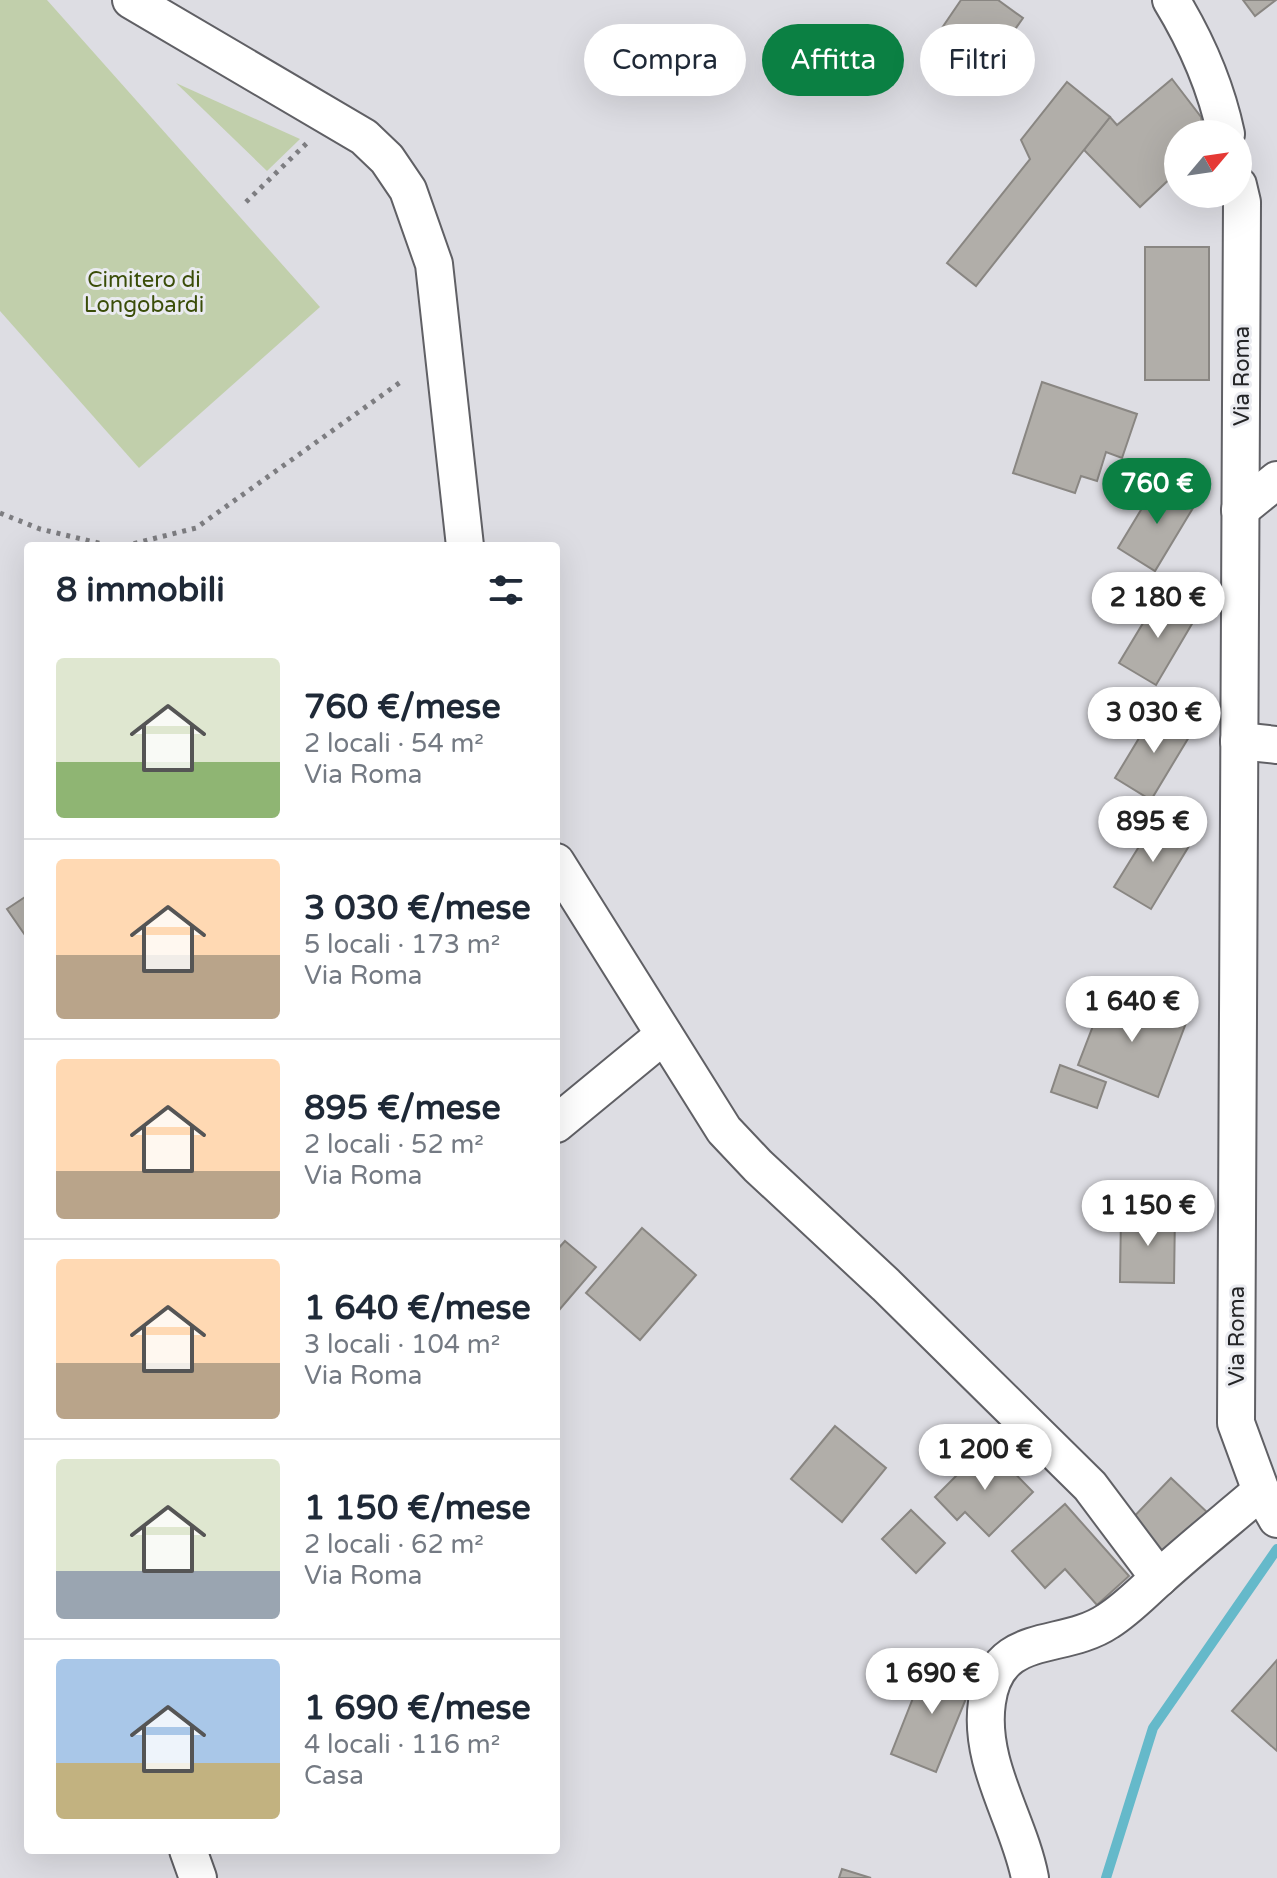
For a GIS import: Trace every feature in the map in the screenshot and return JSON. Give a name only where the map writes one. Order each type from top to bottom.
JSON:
[{"type":"street","points":[[131,0],[364,137],[387,159],[408,190],[434,264],[465,542]]},
{"type":"street","points":[[1171,0],[1189,30],[1223,120]]},
{"type":"street","name":"Via Roma","points":[[1242,208],[1236,1423],[1271,1508]]},
{"type":"street","points":[[1240,510],[1277,480]]},
{"type":"street","points":[[1239,741],[1277,745]]},
{"type":"street","points":[[560,868],[724,1130],[1090,1486],[1159,1578]]},
{"type":"street","points":[[560,1121],[664,1035]]},
{"type":"street","points":[[1030,1878],[1026,1857],[987,1743],[986,1704],[993,1677],[1005,1661],[1025,1648],[1073,1637],[1106,1623],[1159,1578],[1271,1508]]},
{"type":"street","points":[[189,1854],[198,1878]]},
{"type":"path","points":[[246,202],[332,119]]},
{"type":"path","points":[[140,542],[196,528],[402,381]]},
{"type":"path","points":[[0,513],[40,529],[94,542]]},
{"type":"green space","name":"Cimitero di Longobardi","points":[[0,0],[47,0],[320,307],[139,468],[0,311]]},
{"type":"green space","points":[[176,83],[300,139],[267,171]]},
{"type":"building","points":[[961,0],[998,0],[1023,18],[1019,24],[945,24]]},
{"type":"building","points":[[1243,0],[1276,0],[1255,16]]},
{"type":"building","points":[[1172,79],[1201,117],[1201,120],[1164,120],[1164,184],[1140,207],[1084,150],[1110,117],[1117,125]]},
{"type":"building","points":[[1067,82],[1110,117],[976,286],[947,263],[1030,159],[1021,140]]},
{"type":"building","points":[[1145,247],[1209,247],[1209,380],[1145,380]]},
{"type":"building","points":[[1042,382],[1137,414],[1122,458],[1106,452],[1097,481],[1081,476],[1075,493],[1013,473]]},
{"type":"building","points":[[1159,480],[1196,503],[1155,571],[1118,548]]},
{"type":"building","points":[[1160,595],[1196,617],[1156,685],[1119,663]]},
{"type":"building","points":[[1156,710],[1192,732],[1151,800],[1115,778]]},
{"type":"building","points":[[1156,819],[1192,841],[1151,909],[1114,887]]},
{"type":"building","points":[[24,898],[24,934],[7,909]]},
{"type":"building","points":[[1106,992],[1186,1023],[1158,1097],[1078,1065]]},
{"type":"building","points":[[1060,1065],[1106,1082],[1097,1108],[1051,1092]]},
{"type":"building","points":[[1121,1212],[1175,1213],[1174,1283],[1120,1282]]},
{"type":"building","points":[[642,1228],[696,1275],[640,1340],[586,1293]]},
{"type":"building","points":[[565,1241],[596,1267],[560,1309],[560,1247]]},
{"type":"building","points":[[835,1426],[886,1468],[842,1522],[791,1479]]},
{"type":"building","points":[[987,1445],[1033,1492],[989,1536],[965,1512],[957,1520],[935,1497]]},
{"type":"building","points":[[1171,1478],[1209,1514],[1164,1563],[1125,1526]]},
{"type":"building","points":[[1065,1504],[1129,1576],[1097,1605],[1065,1569],[1045,1588],[1012,1551]]},
{"type":"building","points":[[911,1510],[945,1543],[916,1573],[882,1539]]},
{"type":"building","points":[[928,1660],[974,1679],[936,1772],[891,1754]]},
{"type":"building","points":[[1277,1660],[1277,1751],[1232,1711]]},
{"type":"building","points":[[842,1869],[871,1878],[839,1878]]},
{"type":"waterway","points":[[1106,1878],[1153,1728],[1277,1549]]}]
